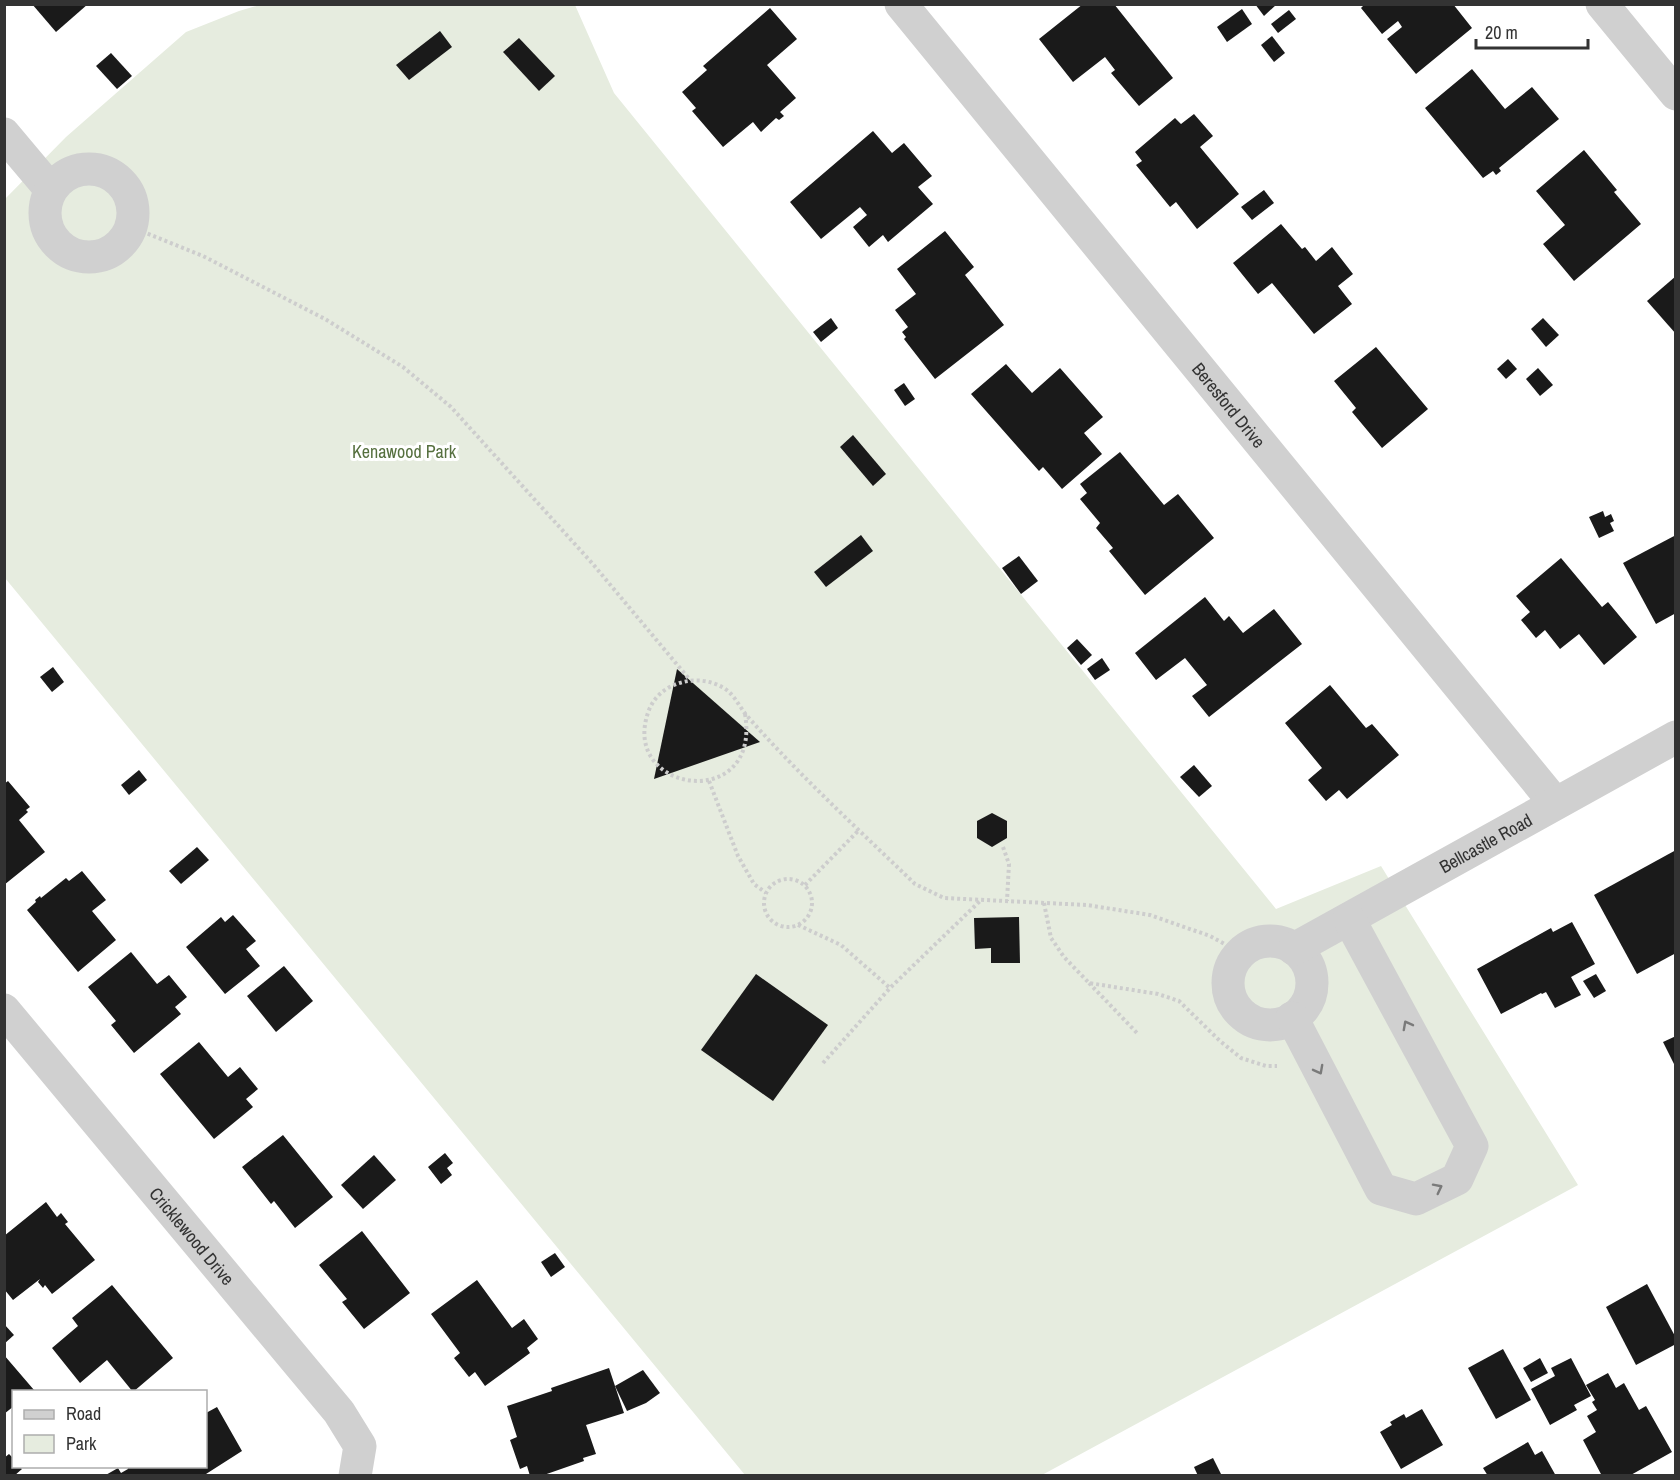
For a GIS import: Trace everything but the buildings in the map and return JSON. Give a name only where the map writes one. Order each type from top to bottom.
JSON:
[{"type":"street","name":"Beresford Drive","points":[[902,4],[1555,803]]},
{"type":"street","points":[[1602,4],[1676,94]]},
{"type":"street","points":[[4,134],[51,190]]},
{"type":"street","points":[[86,169],[100,170],[113,176],[124,186],[133,212],[131,227],[124,240],[113,250],[100,256],[84,257],[70,254],[57,245],[49,233],[44,219],[45,204],[51,190],[72,172],[86,169]]},
{"type":"street","name":"Bellcastle Road","points":[[1294,949],[1676,737]]},
{"type":"street","points":[[1292,1018],[1381,1189],[1416,1199],[1456,1179],[1472,1146],[1349,919]]},
{"type":"street","points":[[1272,941],[1294,949],[1304,959],[1310,970],[1309,998],[1302,1010],[1280,1024],[1266,1025],[1253,1022],[1241,1014],[1228,990],[1228,976],[1232,964],[1241,953],[1260,942],[1272,941]]},
{"type":"street","name":"Cricklewood Drive","points":[[4,1010],[339,1412],[360,1446],[356,1473]]},
{"type":"path","points":[[131,227],[202,256],[325,319],[403,367],[452,407],[592,563],[690,680]]},
{"type":"path","points":[[745,714],[748,730],[745,747],[737,762],[725,774],[709,781],[692,782],[676,778],[662,770],[651,756],[645,741],[645,724],[650,707],[660,694],[674,685],[690,680],[708,681],[723,687],[736,699],[745,714],[772,745],[915,885],[944,898],[1087,905],[1150,915],[1210,936],[1241,953]]},
{"type":"path","points":[[709,781],[738,856],[754,884],[766,893]]},
{"type":"path","points":[[805,885],[859,830]]},
{"type":"path","points":[[1003,847],[1009,864],[1007,902]]},
{"type":"path","points":[[798,925],[809,914],[812,906],[809,891],[805,885],[791,879],[784,879],[771,886],[766,893],[765,908],[768,916],[781,925],[798,925],[842,945],[890,988]]},
{"type":"path","points":[[823,1063],[890,988],[981,900]]},
{"type":"path","points":[[1044,903],[1051,938],[1064,957],[1137,1033]]},
{"type":"path","points":[[1089,982],[1158,994],[1179,1001],[1241,1058],[1266,1066],[1288,1066],[1313,1059]]},
{"type":"green space","name":"Kenawood Park","points":[[263,4],[575,5],[614,93],[1276,909],[1381,866],[1578,1185],[1042,1475],[745,1475],[5,578],[4,200],[66,137],[186,32]]}]
